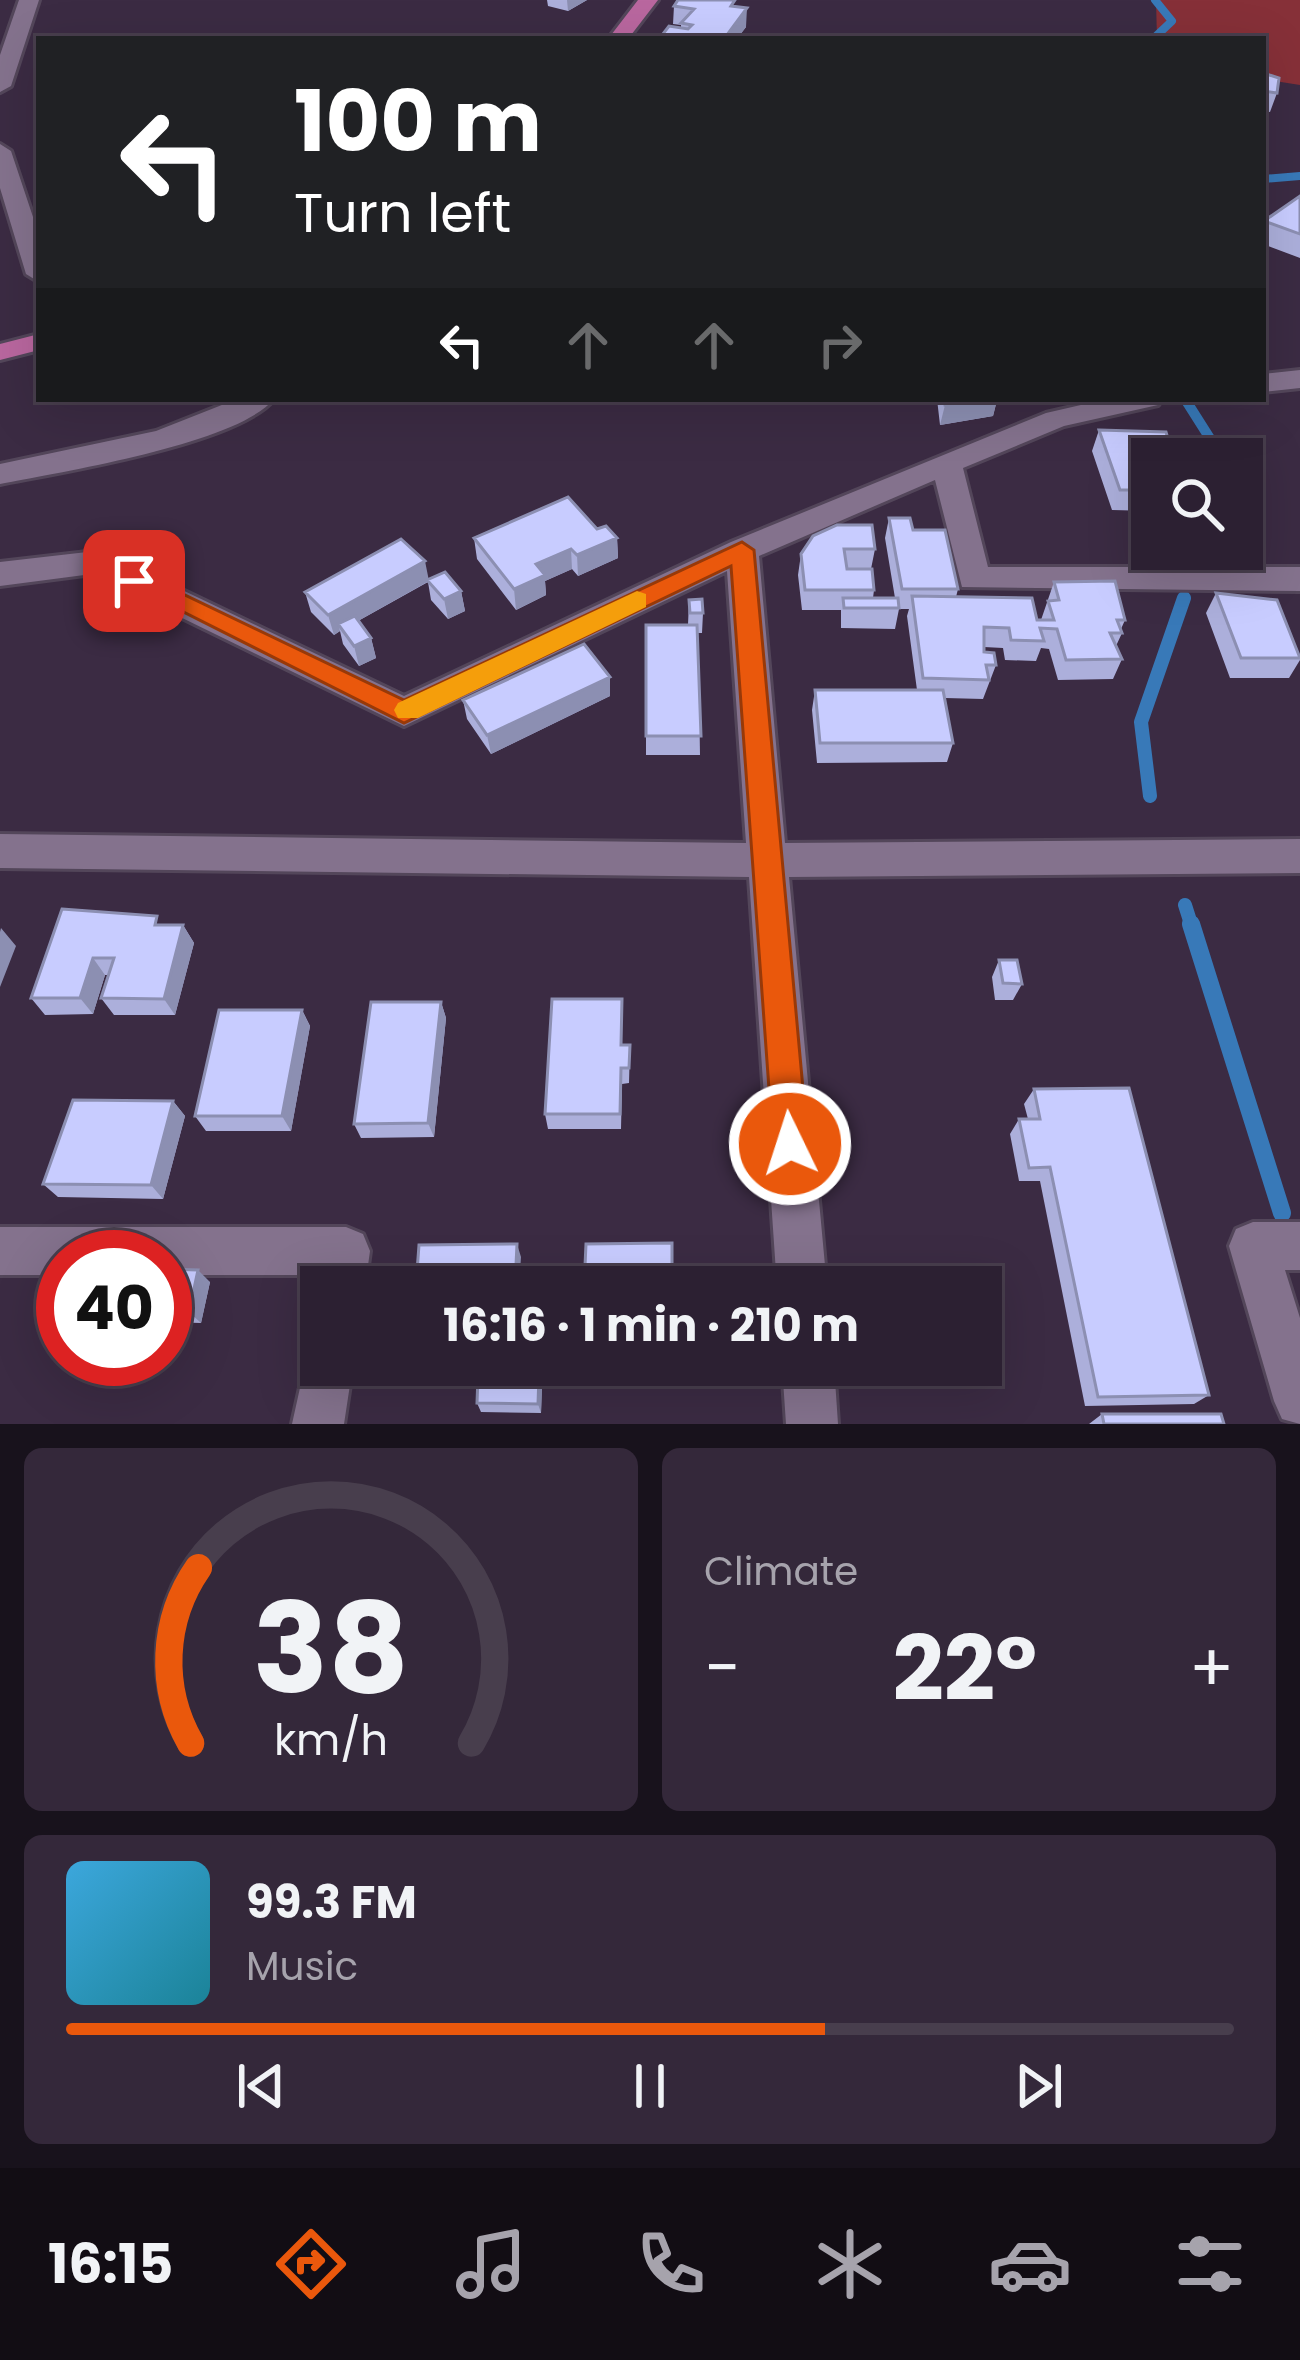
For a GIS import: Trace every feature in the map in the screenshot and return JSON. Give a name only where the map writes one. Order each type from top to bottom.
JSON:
[{"type":"main road","points":[[620,36],[648,0]]},
{"type":"main road","points":[[0,352],[36,343]]},
{"type":"street","points":[[0,86],[29,0]]},
{"type":"street","points":[[0,151],[36,265]]},
{"type":"street","points":[[1266,383],[1300,379]]},
{"type":"street","points":[[0,474],[122,448],[227,418],[255,402]]},
{"type":"street","points":[[0,574],[96,562],[404,712],[742,550],[1056,419],[1134,402]]},
{"type":"street","points":[[947,464],[974,579],[1300,579]]},
{"type":"street","points":[[742,550],[800,1266]]},
{"type":"street","points":[[0,851],[769,860],[1300,856]]},
{"type":"street","points":[[1300,1246],[1253,1246],[1300,1402]]},
{"type":"street","points":[[0,1251],[346,1251],[344,1266]]},
{"type":"street","points":[[317,1424],[323,1386]]},
{"type":"street","points":[[809,1386],[812,1424]]},
{"type":"shaded area","points":[[1156,0],[1300,0],[1300,85],[1266,79],[1266,36],[1157,36]]},
{"type":"building","points":[[678,0],[735,0],[731,6],[747,8],[727,35],[733,36],[661,36],[669,26],[688,29],[692,25],[681,23],[694,9],[674,6]]},
{"type":"building","points":[[1266,74],[1279,78],[1277,93],[1266,91]]},
{"type":"building","points":[[1300,196],[1300,234],[1266,220]]},
{"type":"building","points":[[1099,430],[1166,432],[1168,438],[1131,438],[1131,490],[1120,490]]},
{"type":"building","points":[[568,497],[597,529],[606,526],[617,538],[577,555],[571,549],[536,564],[545,575],[514,589],[474,538]]},
{"type":"building","points":[[889,518],[910,518],[913,530],[945,530],[958,589],[902,589]]},
{"type":"building","points":[[837,525],[872,525],[875,549],[844,549],[847,569],[872,569],[874,590],[805,590],[801,554],[813,536]]},
{"type":"building","points":[[401,539],[425,561],[328,615],[305,592]]},
{"type":"building","points":[[445,572],[461,591],[444,599],[427,580]]},
{"type":"building","points":[[1115,581],[1125,620],[1117,620],[1122,633],[1110,633],[1122,659],[1066,660],[1057,629],[1040,628],[1044,641],[1011,640],[1009,628],[984,627],[984,652],[994,653],[996,665],[986,665],[989,680],[923,678],[912,596],[1032,598],[1037,620],[1054,620],[1048,601],[1059,600],[1054,582]]},
{"type":"building","points":[[1216,593],[1277,600],[1300,658],[1241,658]]},
{"type":"building","points":[[843,598],[898,598],[899,608],[844,608]]},
{"type":"building","points":[[702,599],[703,613],[690,613],[689,600]]},
{"type":"building","points":[[355,616],[371,638],[354,646],[338,624]]},
{"type":"building","points":[[646,625],[697,625],[701,736],[646,736]]},
{"type":"building","points":[[584,644],[610,677],[487,735],[463,700]]},
{"type":"building","points":[[815,690],[943,690],[953,743],[820,743]]},
{"type":"building","points":[[62,909],[157,916],[155,925],[183,925],[164,999],[101,998],[114,958],[93,958],[80,998],[31,998]]},
{"type":"building","points":[[999,960],[1017,960],[1022,984],[1003,983]]},
{"type":"building","points":[[552,999],[622,999],[621,1045],[630,1045],[629,1068],[621,1068],[620,1114],[545,1114]]},
{"type":"building","points":[[371,1002],[441,1002],[428,1123],[354,1124]]},
{"type":"building","points":[[219,1010],[302,1010],[282,1116],[195,1116]]},
{"type":"building","points":[[1129,1088],[1209,1395],[1098,1397],[1050,1167],[1029,1168],[1019,1119],[1040,1119],[1034,1089]]},
{"type":"building","points":[[73,1100],[173,1101],[151,1185],[43,1184]]},
{"type":"building","points":[[672,1243],[672,1266],[585,1266],[586,1244]]},
{"type":"building","points":[[517,1244],[516,1266],[417,1266],[419,1245]]},
{"type":"building","points":[[478,1386],[539,1386],[538,1404],[477,1403]]},
{"type":"building","points":[[1102,1414],[1221,1414],[1224,1424],[1104,1424]]},
{"type":"waterway","points":[[1155,0],[1172,21],[1156,36]]},
{"type":"waterway","points":[[1266,179],[1300,176]]},
{"type":"waterway","points":[[1187,402],[1210,438]]},
{"type":"waterway","points":[[1150,796],[1141,722],[1184,598]]},
{"type":"waterway","points":[[1185,905],[1192,927]]},
{"type":"waterway","points":[[1191,924],[1282,1213]]},
{"type":"slow traffic","points":[[408,710],[637,600]]},
{"type":"route","points":[[134,581],[404,712],[742,550],[790,1144]]}]
